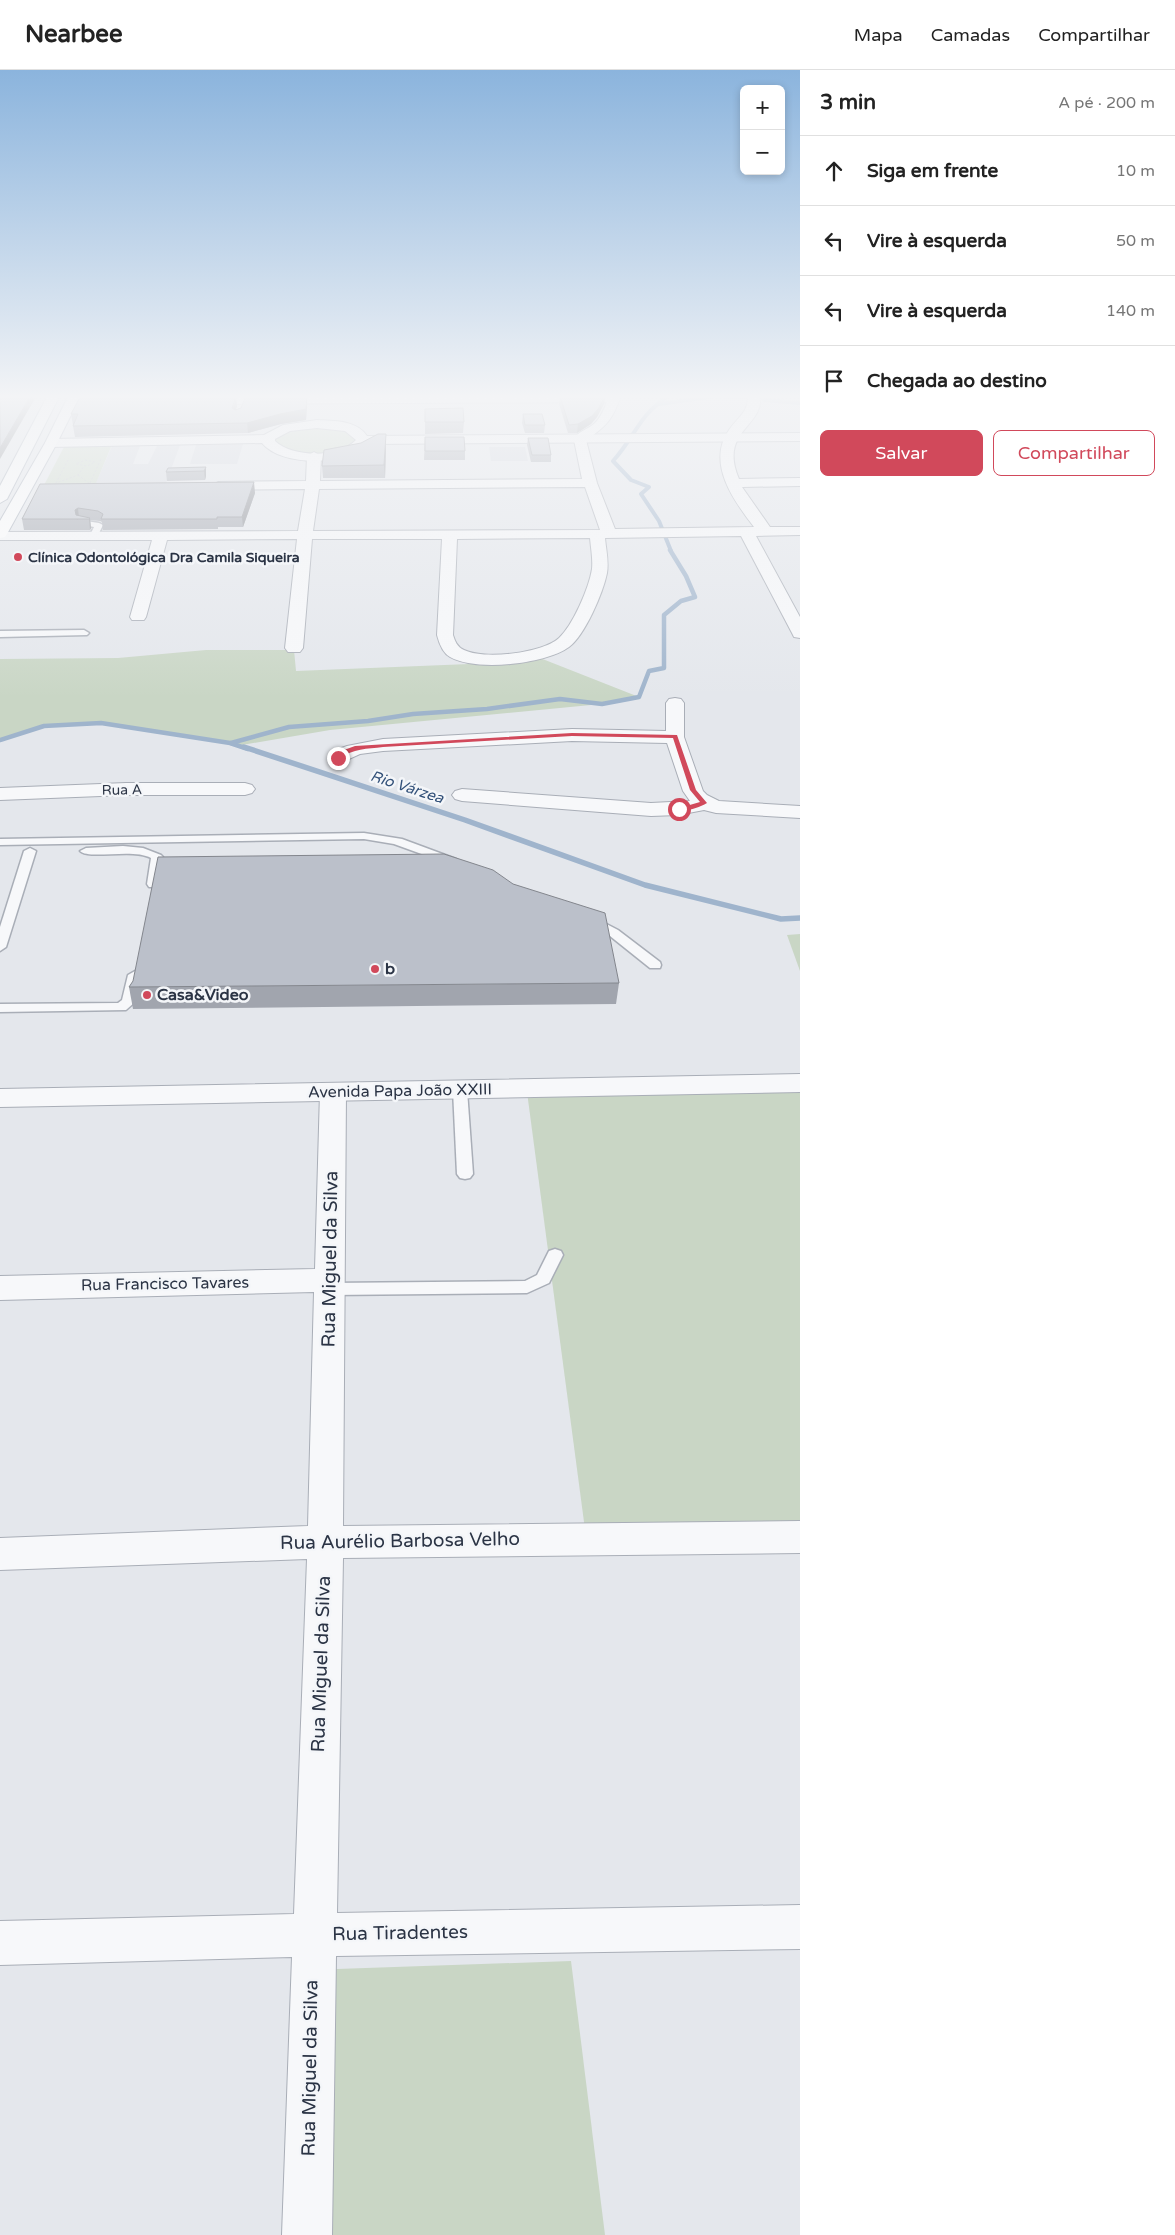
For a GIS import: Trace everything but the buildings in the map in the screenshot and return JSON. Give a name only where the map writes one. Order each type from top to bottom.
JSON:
[{"type":"main road","points":[[4,538],[23,496]]},
{"type":"street","points":[[294,648],[305,534],[311,496]]},
{"type":"street","points":[[450,534],[445,635],[448,644],[456,653],[468,658],[497,659],[541,654],[559,646],[574,632],[599,573],[603,534],[593,496]]},
{"type":"street","points":[[739,496],[765,531]]},
{"type":"street","points":[[4,538],[800,531]]},
{"type":"street","points":[[746,532],[800,633]]},
{"type":"street","points":[[138,616],[161,536]]},
{"type":"street","points":[[675,703],[676,737],[693,790],[704,803]]},
{"type":"street","points":[[338,758],[346,751],[355,748],[383,745],[572,735],[676,737]]},
{"type":"street","name":"Rua A","points":[[0,794],[126,789],[245,789]]},
{"type":"street","points":[[462,795],[648,808],[679,809],[704,803],[728,808],[800,812]]},
{"type":"street","name":"Avenida Papa João XXIII","points":[[0,1098],[800,1083]]},
{"type":"street","name":"Rua Miguel da Silva","points":[[307,2235],[325,1542],[334,1092]]},
{"type":"street","name":"Rua Francisco Tavares","points":[[0,1288],[330,1285]]},
{"type":"street","name":"Rua Aurélio Barbosa Velho","points":[[0,1554],[325,1542],[800,1537]]},
{"type":"street","name":"Rua Tiradentes","points":[[0,1943],[314,1935],[800,1927]]},
{"type":"lane","points":[[82,522],[99,525],[94,536]]},
{"type":"lane","points":[[0,634],[84,633]]},
{"type":"lane","points":[[0,842],[364,836],[382,837],[400,842],[462,865]]},
{"type":"lane","points":[[0,851],[132,851],[153,854],[157,857],[150,901]]},
{"type":"lane","points":[[0,947],[30,851]]},
{"type":"lane","points":[[582,915],[614,933],[655,965]]},
{"type":"lane","points":[[0,1008],[121,1008],[128,1002],[136,966]]},
{"type":"lane","points":[[460,1090],[465,1174]]},
{"type":"lane","points":[[330,1285],[526,1288],[543,1279],[555,1255]]},
{"type":"green space","points":[[206,650],[294,650],[296,671],[494,663],[540,658],[639,697],[622,702],[330,730],[242,745],[101,723],[44,726],[0,740],[0,659],[118,658]]},
{"type":"green space","points":[[800,934],[800,971],[787,935]]},
{"type":"green space","points":[[800,1084],[800,1546],[588,1552],[527,1092]]},
{"type":"green space","points":[[571,1961],[605,2235],[305,2235],[308,1970]]},
{"type":"waterway","points":[[642,496],[659,521],[671,551]]},
{"type":"waterway","points":[[231,743],[289,727],[368,721],[413,714],[487,709],[560,699],[602,704],[639,697],[649,671],[664,668],[664,615],[681,601],[695,597],[686,576],[670,550]]},
{"type":"waterway","name":"Rio Várzea","points":[[0,740],[44,726],[101,723],[230,743],[248,749]]},
{"type":"waterway","name":"Rio Várzea","points":[[244,747],[465,820],[645,885],[781,919],[800,918]]},
{"type":"place","name":"Clínica Odontológica Dra Camila Siqueira","points":[[18,557]]},
{"type":"place","name":"b","points":[[375,969]]},
{"type":"place","name":"Casa&Video","points":[[147,995]]},
{"type":"route","points":[[338,758],[346,751],[355,748],[383,745],[572,735],[676,737],[693,790],[697,798],[704,803],[679,809]]}]
